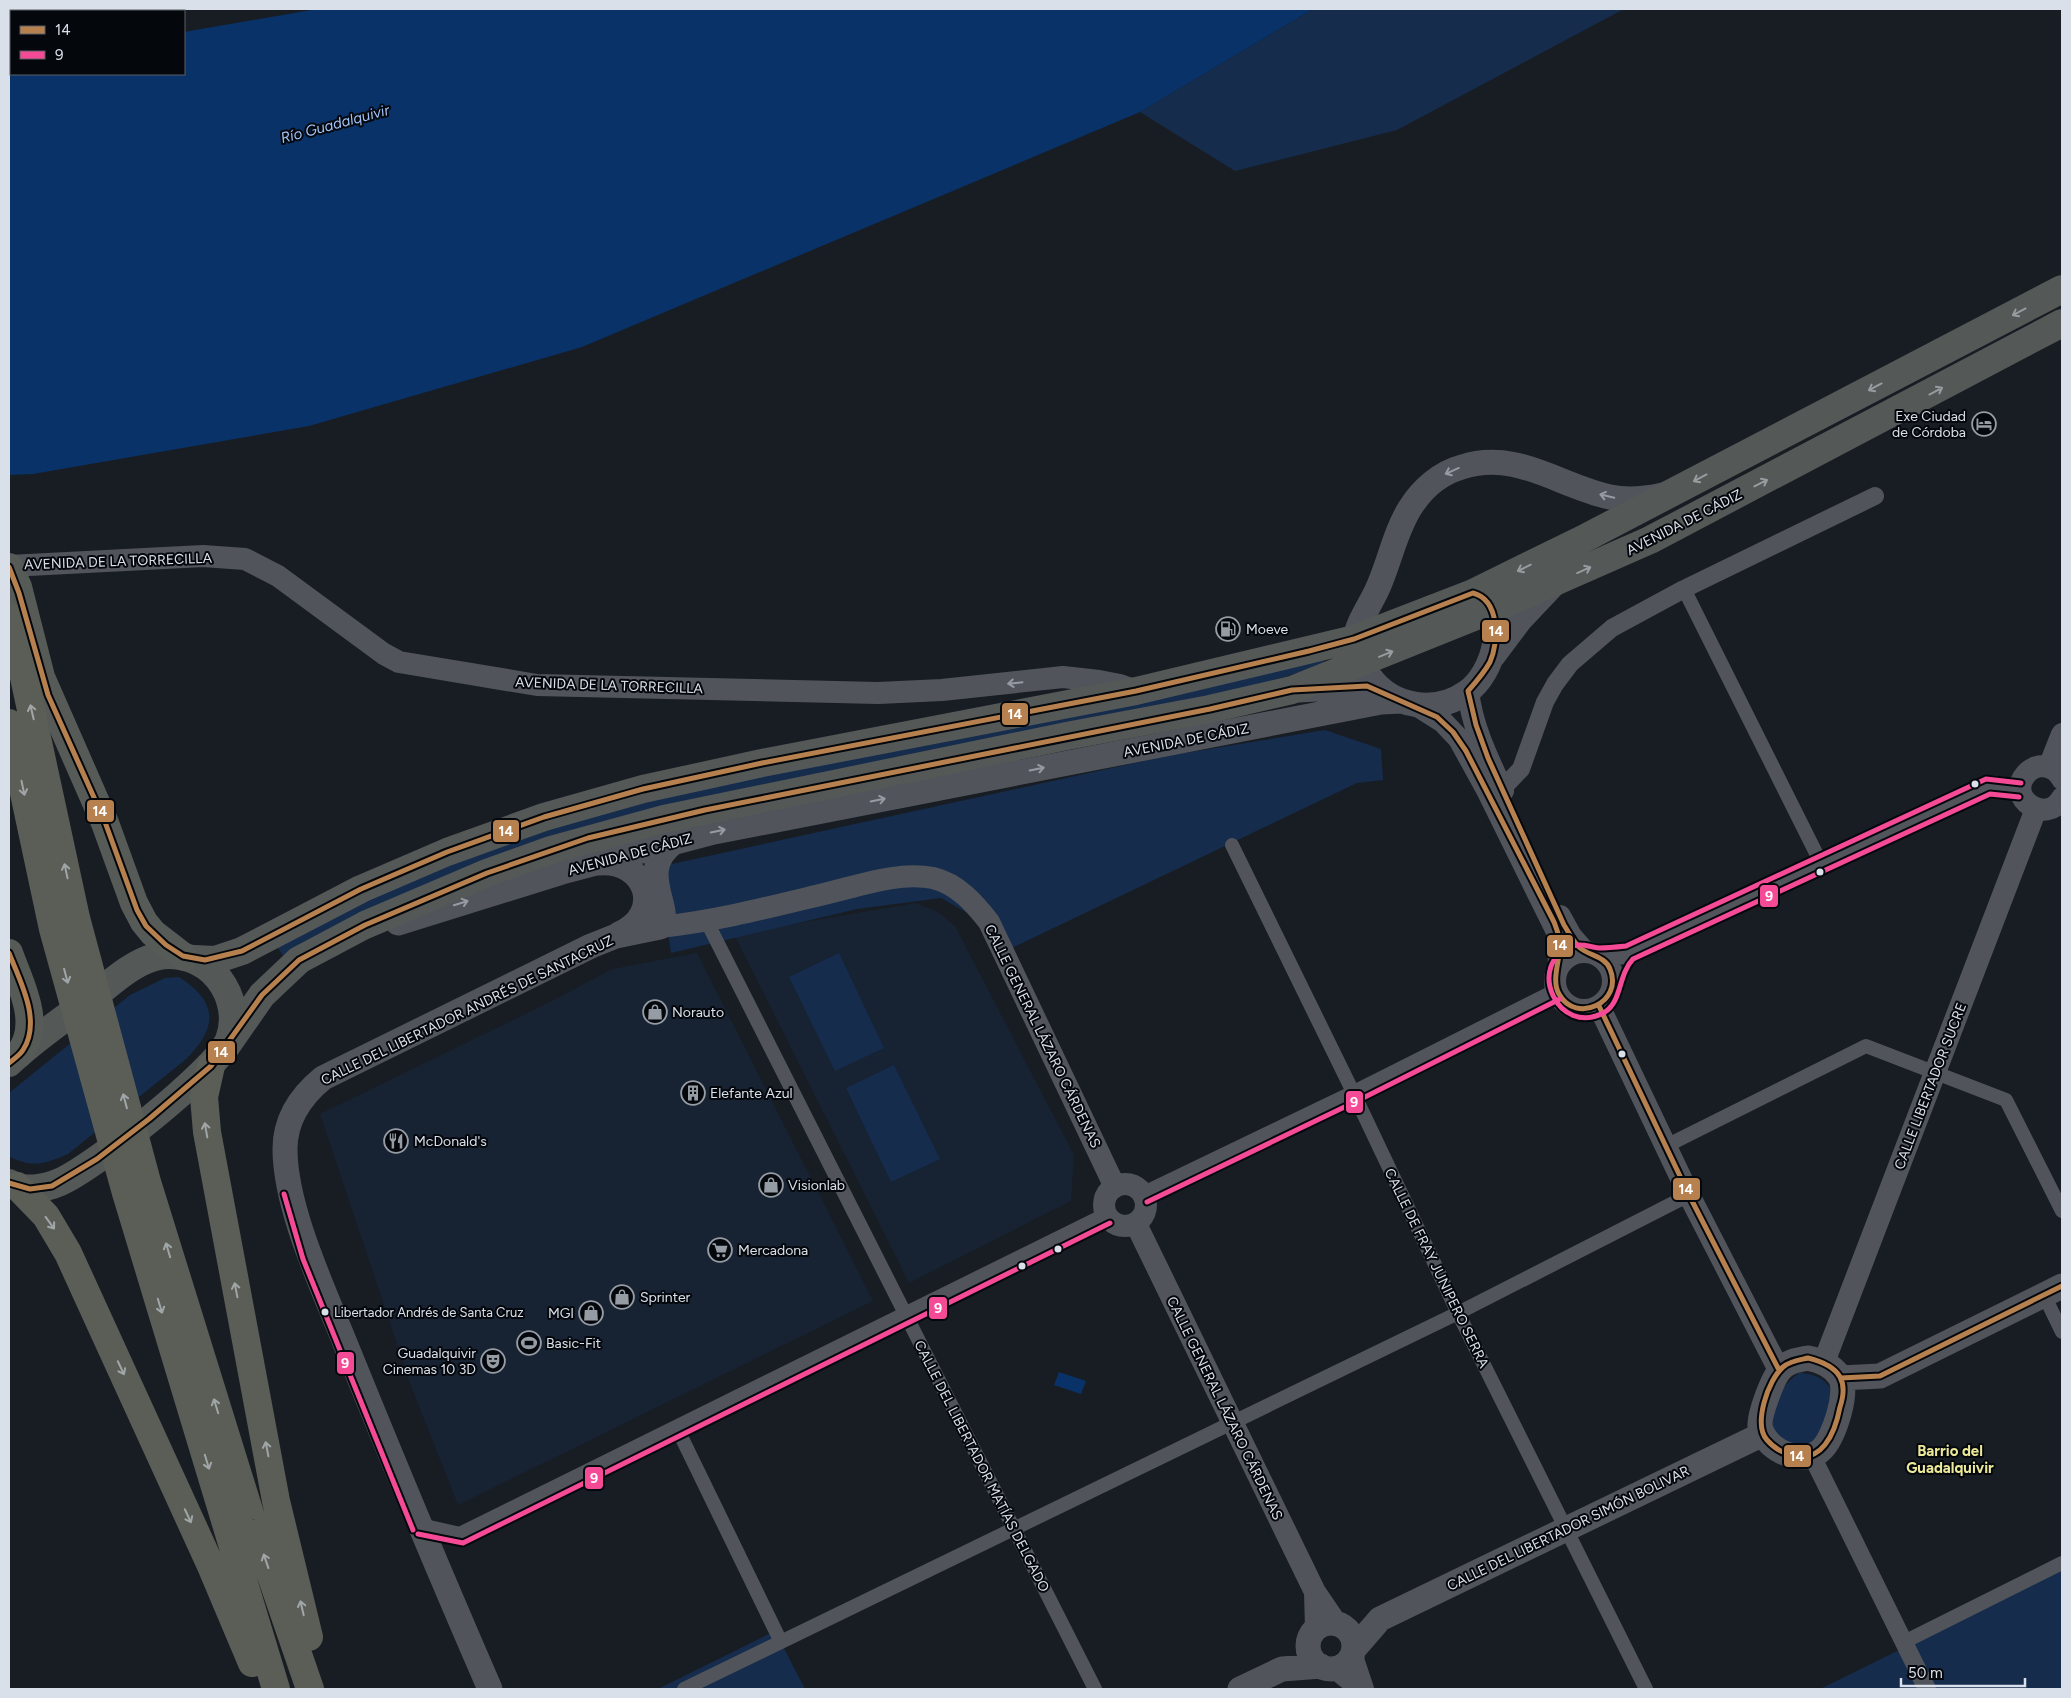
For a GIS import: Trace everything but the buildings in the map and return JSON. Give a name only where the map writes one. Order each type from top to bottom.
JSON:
[{"type":"highway","points":[[9,566],[18,588],[15,612],[64,924]]},
{"type":"highway","points":[[15,612],[44,686],[105,822],[134,903],[144,922],[154,933],[189,958]]},
{"type":"highway","points":[[9,723],[276,1689]]},
{"type":"highway","points":[[9,953],[26,1000],[30,1018],[28,1038],[13,1058]]},
{"type":"highway","points":[[217,1058],[203,1105],[210,1154],[276,1501],[321,1689]]},
{"type":"highway","points":[[12,1185],[46,1216],[68,1253],[211,1566],[263,1689]]},
{"type":"highway","points":[[136,1187],[310,1689]]},
{"type":"main road","name":"AVENIDA DE CÁDIZ","points":[[1482,602],[1672,492],[2062,289]]},
{"type":"main road","name":"AVENIDA DE CÁDIZ","points":[[1292,690],[1357,651],[1482,602],[1556,582],[1650,540],[2062,323]]},
{"type":"main road","name":"AVENIDA DE CÁDIZ","points":[[1357,651],[1361,617],[1380,582],[1410,509],[1421,494],[1445,474],[1470,464],[1503,462],[1537,470],[1592,492],[1610,497],[1641,499],[1672,492]]},
{"type":"main road","points":[[1468,691],[1481,677],[1491,658],[1520,620],[1556,582]]},
{"type":"main road","points":[[1482,602],[1495,632],[1491,658]]},
{"type":"main road","name":"AVENIDA DE CÁDIZ","points":[[13,1058],[139,964],[157,956],[215,960],[242,951],[361,889],[447,852],[544,817],[634,791],[762,763],[1136,691],[1357,651]]},
{"type":"main road","points":[[1357,651],[1379,688],[1408,703]]},
{"type":"main road","name":"AVENIDA DE CÁDIZ","points":[[12,1185],[42,1188],[61,1182],[77,1173],[149,1119],[217,1058],[262,995],[299,960],[340,937],[420,900],[487,873],[588,838],[696,811],[1210,709],[1292,690],[1367,686],[1379,688]]},
{"type":"main road","name":"AVENIDA DE CÁDIZ","points":[[299,960],[425,914],[589,864],[676,841],[1381,702],[1431,705],[1449,701],[1468,691]]},
{"type":"main road","name":"AVENIDA DE CÁDIZ","points":[[970,782],[1013,754],[1067,736]]},
{"type":"main road","points":[[658,927],[648,923],[656,890],[658,863],[663,852],[676,841]]},
{"type":"main road","points":[[589,864],[611,863],[628,868],[636,874],[653,902]]},
{"type":"main road","points":[[616,936],[631,928],[653,902]]},
{"type":"main road","name":"CALLE DEL LIBERTADOR ANDRÉS DE SANTACRUZ","points":[[490,1689],[420,1527],[310,1256],[291,1192],[285,1150],[287,1128],[297,1106],[309,1090],[323,1078],[590,946],[616,936],[658,927]]},
{"type":"main road","points":[[189,958],[203,964],[217,977],[231,1003],[232,1026],[217,1058]]},
{"type":"main road","points":[[1833,1370],[1843,1391],[1842,1404],[1823,1449],[1812,1456],[1795,1457],[1779,1451],[1763,1434],[1761,1415],[1779,1370],[1792,1360],[1808,1358],[1833,1370],[1880,1376],[2053,1291]]},
{"type":"main road","name":"CALLE DEL LIBERTADOR SIMÓN BOLIVAR","points":[[1340,1660],[1375,1624],[1763,1434]]},
{"type":"main road","name":"CALLE DEL LIBERTADOR SIMÓN BOLIVAR","points":[[1326,1629],[1375,1624]]},
{"type":"main road","points":[[1326,1629],[1310,1656],[1340,1660]]},
{"type":"main road","points":[[1326,1629],[1352,1635],[1340,1660]]},
{"type":"main road","points":[[1282,1669],[1326,1629]]},
{"type":"main road","points":[[1240,1689],[1282,1669],[1340,1660]]},
{"type":"street","points":[[1502,789],[1521,769],[1545,702],[1570,664],[1612,628],[1684,589],[1875,496]]},
{"type":"street","name":"AVENIDA DE LA TORRECILLA","points":[[9,566],[203,556],[245,559],[278,576],[384,654],[399,662],[515,683],[839,692],[909,692],[1063,678],[1099,681],[1120,685],[1136,691]]},
{"type":"street","points":[[1684,589],[1821,864]]},
{"type":"street","points":[[1468,691],[1470,713],[1482,747],[1560,918],[1571,936],[1591,953],[1605,960],[1613,978]]},
{"type":"street","points":[[1408,703],[1443,722],[1459,740],[1487,790],[1558,934],[1559,966],[1555,983],[1557,992],[1570,1007],[1580,1010],[1599,1006],[1611,994],[1613,978],[1618,964],[1628,953],[1989,786],[2020,790]]},
{"type":"street","points":[[2062,734],[2056,773],[2042,766],[2029,771],[2024,776],[2020,790],[2025,802],[2036,809],[2049,809],[2056,806],[2062,798]]},
{"type":"street","name":"CALLE LIBERTADOR SUCRE","points":[[1833,1370],[1935,1073],[2036,809]]},
{"type":"street","name":"CALLE DE FRAY JUNIPERO SERRA","points":[[1232,845],[1354,1094],[1458,1314],[1646,1689]]},
{"type":"street","name":"CALLE DEL LIBERTADOR ANDRÉS DE SANTACRUZ","points":[[658,927],[714,920],[899,877],[934,878]]},
{"type":"street","name":"CALLE GENERAL LÁZARO CÁRDENAS","points":[[934,878],[972,900],[989,922],[1115,1186]]},
{"type":"street","points":[[653,902],[678,915],[714,920]]},
{"type":"street","name":"CALLE DEL LIBERTADOR MATÍAS DELGADO","points":[[714,920],[906,1315],[1095,1689]]},
{"type":"street","points":[[1559,966],[1570,956],[1591,953],[1628,953]]},
{"type":"street","points":[[1144,1195],[1354,1094],[1557,992]]},
{"type":"street","points":[[1599,1006],[1689,1195],[1779,1370]]},
{"type":"street","points":[[1666,1146],[1866,1046],[2006,1100],[2062,1211]]},
{"type":"street","points":[[1128,1184],[1140,1190],[1144,1195],[1147,1208],[1145,1214],[1136,1224],[1130,1226],[1116,1225],[1107,1216],[1104,1209],[1106,1196],[1115,1186],[1128,1184]]},
{"type":"street","points":[[684,1689],[1458,1314],[1689,1195]]},
{"type":"street","points":[[420,1527],[460,1536],[1107,1216]]},
{"type":"street","name":"CALLE GENERAL LÁZARO CÁRDENAS","points":[[1136,1224],[1315,1592],[1326,1629]]},
{"type":"street","points":[[2053,1291],[2062,1332]]},
{"type":"street","points":[[677,1428],[781,1642]]},
{"type":"street","points":[[1812,1456],[1927,1689]]},
{"type":"street","points":[[1904,1642],[2062,1563]]},
{"type":"street","points":[[1340,1660],[1362,1689]]},
{"type":"shaded area","points":[[1313,9],[1624,9],[1397,130],[1235,171],[1140,112]]},
{"type":"shaded area","points":[[1322,656],[1325,664],[1246,689],[284,957],[276,945],[416,875],[621,805]]},
{"type":"shaded area","points":[[1325,730],[1381,749],[1383,780],[1357,783],[997,955],[978,919],[941,898],[857,909],[671,953],[658,867],[1167,756]]},
{"type":"shaded area","points":[[916,903],[938,912],[955,926],[1074,1155],[1071,1201],[909,1283],[734,934]]},
{"type":"shaded area","points":[[697,953],[873,1301],[458,1505],[411,1386],[320,1114],[552,1001],[612,969]]},
{"type":"shaded area","points":[[839,953],[884,1048],[835,1071],[789,977]]},
{"type":"shaded area","points":[[179,977],[202,997],[207,1007],[208,1027],[196,1049],[185,1060],[68,1154],[46,1162],[32,1164],[10,1157],[9,1093],[130,995],[165,978]]},
{"type":"shaded area","points":[[894,1065],[940,1159],[891,1182],[846,1088]]},
{"type":"shaded area","points":[[1799,1373],[1812,1375],[1823,1380],[1831,1390],[1832,1403],[1814,1443],[1793,1448],[1772,1430],[1772,1421],[1778,1397],[1787,1384]]},
{"type":"shaded area","points":[[2062,1570],[2062,1689],[1820,1689]]},
{"type":"shaded area","points":[[775,1631],[805,1689],[658,1689]]},
{"type":"water","name":"Río Guadalquivir","points":[[317,9],[1313,9],[1140,112],[582,347],[309,426],[33,474],[9,475],[9,49],[10,75],[185,75],[185,32]]},
{"type":"water","points":[[1059,1372],[1086,1381],[1081,1394],[1054,1385]]},
{"type":"transit line","name":"14","points":[[9,567],[19,593],[48,695],[105,822],[137,910],[146,926],[166,945],[183,956],[205,960],[242,951],[361,889],[447,852],[544,817],[643,789],[762,763],[1136,691],[1309,651],[1354,639],[1473,593],[1482,597],[1488,604],[1493,613],[1496,633],[1490,662],[1483,674],[1468,691],[1476,725],[1488,758],[1564,925],[1579,947],[1608,965],[1613,981],[1610,991],[1604,1000],[1596,1006],[1576,1008],[1567,1003],[1559,994],[1556,976],[1560,942],[1554,922],[1466,751],[1453,732],[1437,717],[1367,686],[1292,690],[1210,709],[705,810],[588,838],[487,873],[365,925],[299,960],[262,995],[211,1066],[149,1119],[97,1159],[52,1186],[30,1189],[9,1183]]},
{"type":"transit line","name":"9","points":[[2019,797],[1990,794],[1633,959],[1628,965],[1614,1001],[1605,1012],[1588,1018],[1573,1015],[1561,1007],[1553,996],[1549,981],[1551,967],[1558,955],[1573,946],[1582,945],[1599,948],[1626,946],[1986,779],[2021,783]]},
{"type":"transit line","name":"14","points":[[9,953],[23,988],[30,1014],[28,1039],[23,1050],[9,1063]]},
{"type":"transit line","name":"9","points":[[1147,1202],[1357,1101],[1560,999]]},
{"type":"transit line","name":"14","points":[[1599,1006],[1689,1195],[1779,1370]]},
{"type":"transit line","name":"9","points":[[284,1194],[303,1259],[413,1530]]},
{"type":"transit line","name":"9","points":[[418,1534],[463,1543],[1110,1223]]},
{"type":"transit line","name":"14","points":[[1841,1378],[1880,1376],[2062,1286]]},
{"type":"transit line","name":"14","points":[[1808,1358],[1822,1362],[1834,1370],[1842,1381],[1843,1392],[1835,1427],[1825,1444],[1819,1451],[1801,1457],[1790,1455],[1775,1447],[1767,1440],[1761,1424],[1764,1402],[1777,1373],[1789,1363],[1808,1358]]},
{"type":"place","name":"Exe Ciudad de Córdoba","points":[[1984,424]]},
{"type":"place","name":"Moeve","points":[[1228,629]]},
{"type":"place","name":"Norauto","points":[[655,1012]]},
{"type":"place","name":"Elefante Azul","points":[[693,1093]]},
{"type":"place","name":"McDonald's","points":[[396,1141]]},
{"type":"place","name":"Visionlab","points":[[771,1185]]},
{"type":"place","name":"Mercadona","points":[[720,1250]]},
{"type":"place","name":"Sprinter","points":[[622,1297]]},
{"type":"place","name":"Libertador Andrés de Santa Cruz","points":[[325,1312]]},
{"type":"place","name":"MGI","points":[[591,1313]]},
{"type":"place","name":"Basic-Fit","points":[[529,1343]]},
{"type":"place","name":"Guadalquivir Cinemas 10 3D","points":[[493,1361]]},
{"type":"district","name":"Barrio del Guadalquivir","points":[[1950,1460]]}]
